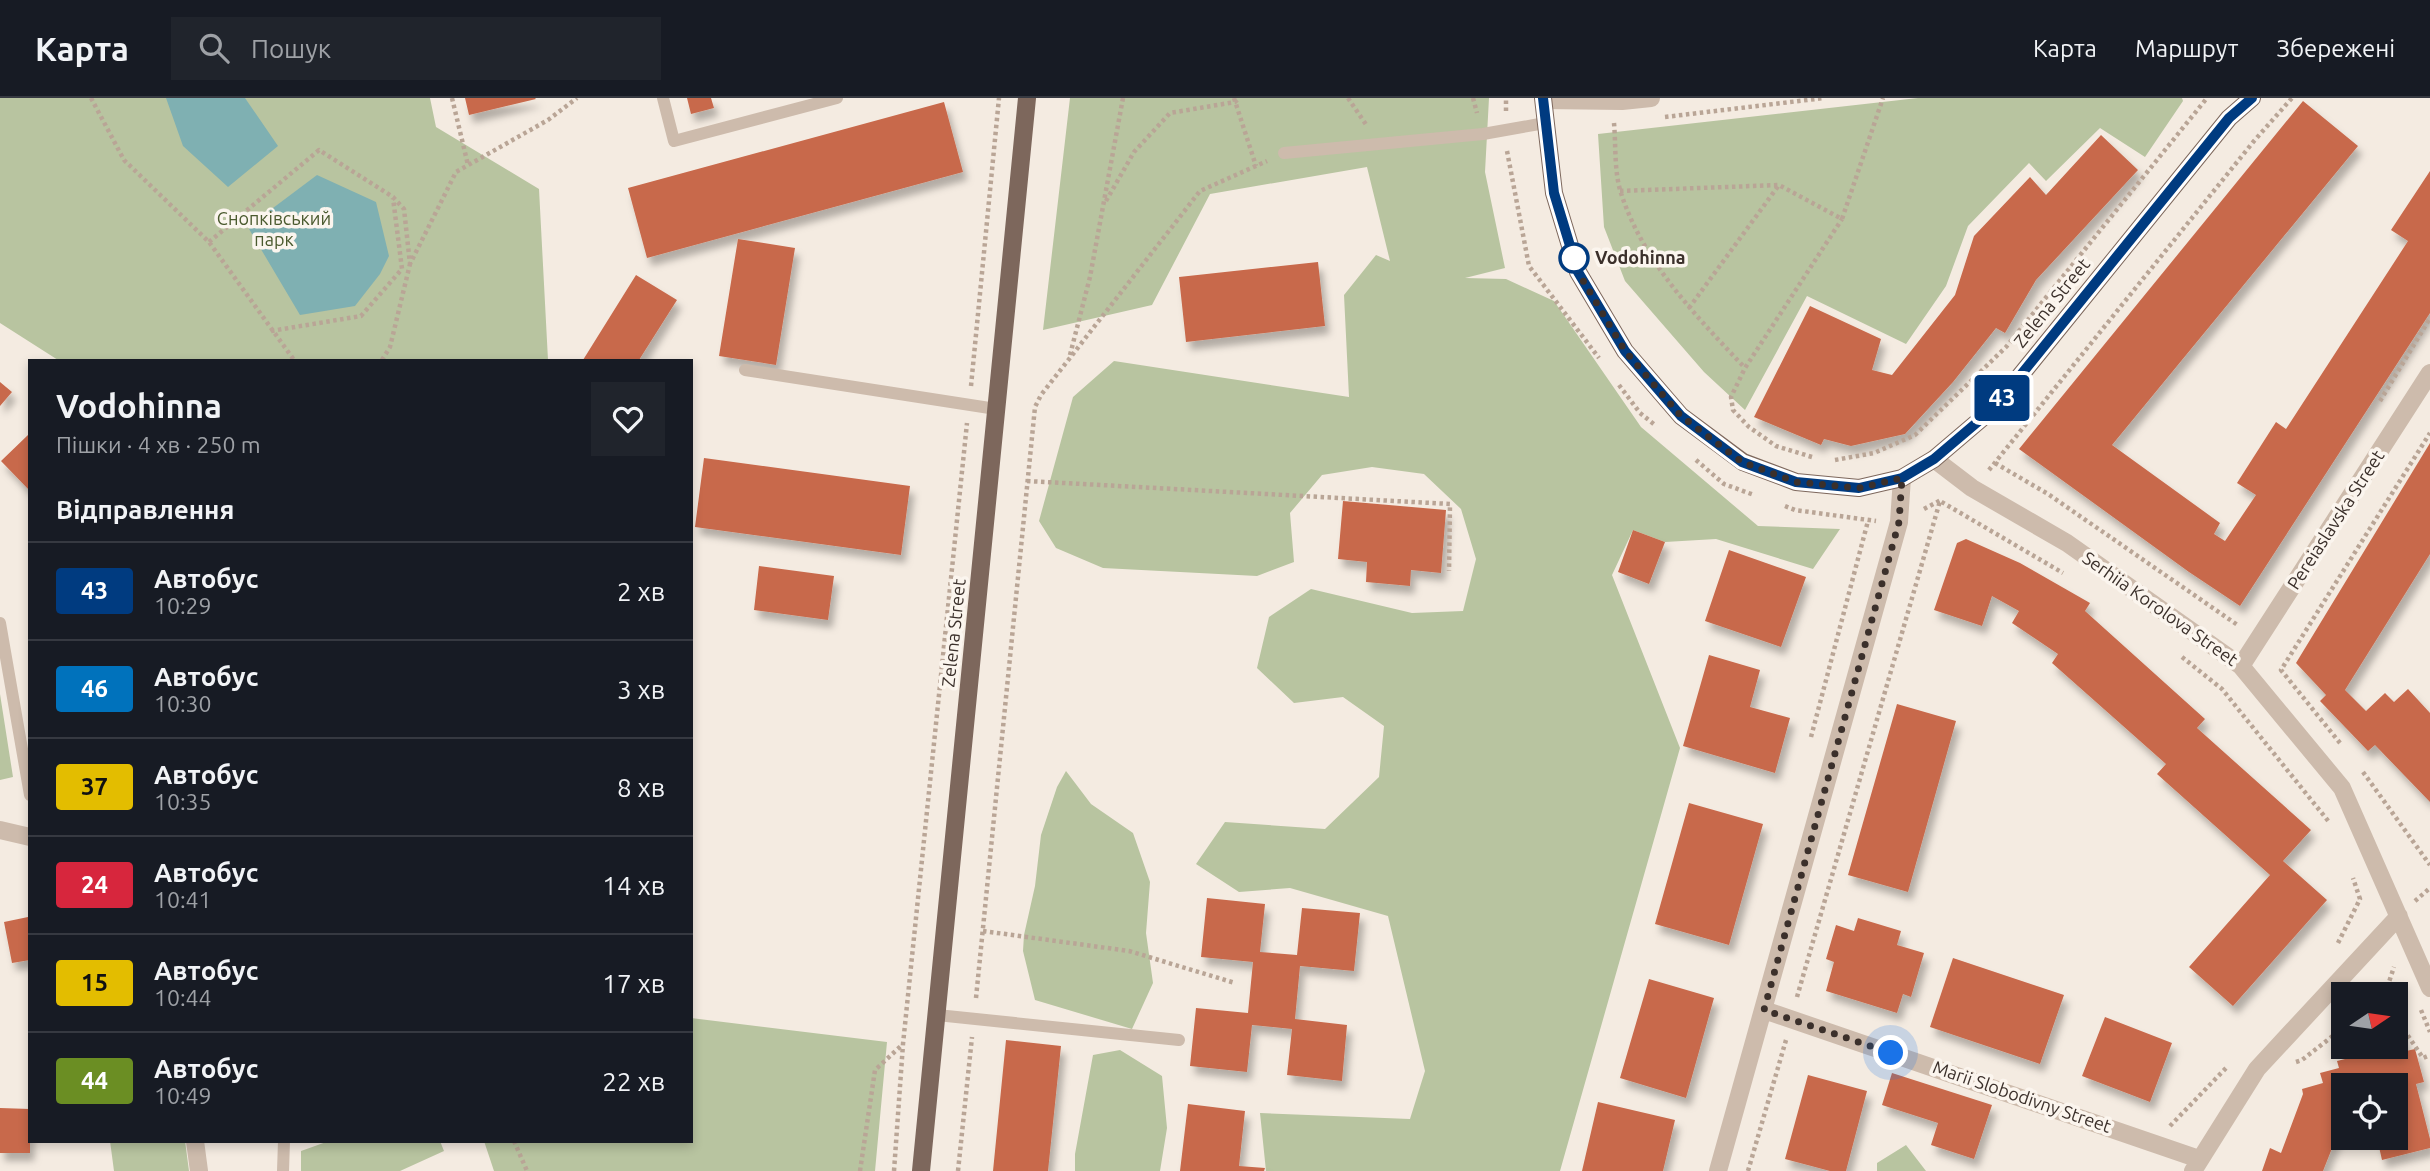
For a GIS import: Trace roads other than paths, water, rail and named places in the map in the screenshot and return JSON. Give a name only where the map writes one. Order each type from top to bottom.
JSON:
[{"type":"main road","name":"Zelena Street","points":[[921,1171],[1027,98]]},
{"type":"main road","name":"Zelena Street","points":[[1543,99],[1554,193],[1578,272],[1625,351],[1681,416],[1742,462],[1796,482],[1859,488],[1902,478],[1934,459],[1994,408],[2229,118],[2252,98]]},
{"type":"street","points":[[1543,99],[1622,101],[1651,98]]},
{"type":"street","name":"Pereiaslavska Street","points":[[2241,666],[2430,373]]},
{"type":"street","name":"Serhiia Korolova Street","points":[[1934,459],[1972,488],[2067,542],[2241,666],[2342,788],[2430,988]]},
{"type":"street","points":[[1718,1171],[1899,522],[1902,478]]},
{"type":"street","points":[[0,830],[28,837]]},
{"type":"street","points":[[2196,1165],[2257,1069],[2399,916]]},
{"type":"street","name":"Marii Slobodivny Street","points":[[1764,1010],[2165,1146],[2196,1165]]},
{"type":"street","points":[[195,1143],[199,1171]]},
{"type":"lane","points":[[663,98],[674,141],[837,98]]},
{"type":"lane","points":[[1284,153],[1504,130],[1545,123]]},
{"type":"lane","points":[[745,370],[996,410]]},
{"type":"lane","points":[[0,623],[28,784]]},
{"type":"lane","points":[[937,1015],[1179,1040]]},
{"type":"lane","points":[[283,1171],[285,1143]]},
{"type":"water","points":[[166,98],[245,98],[278,146],[228,187],[183,146]]},
{"type":"water","points":[[317,175],[376,202],[389,256],[380,274],[355,306],[300,315],[249,229]]},
{"type":"place","name":"Vodohinna","points":[[1574,258]]},
{"type":"park label","name":"Снопківський парк","points":[[274,229]]}]
